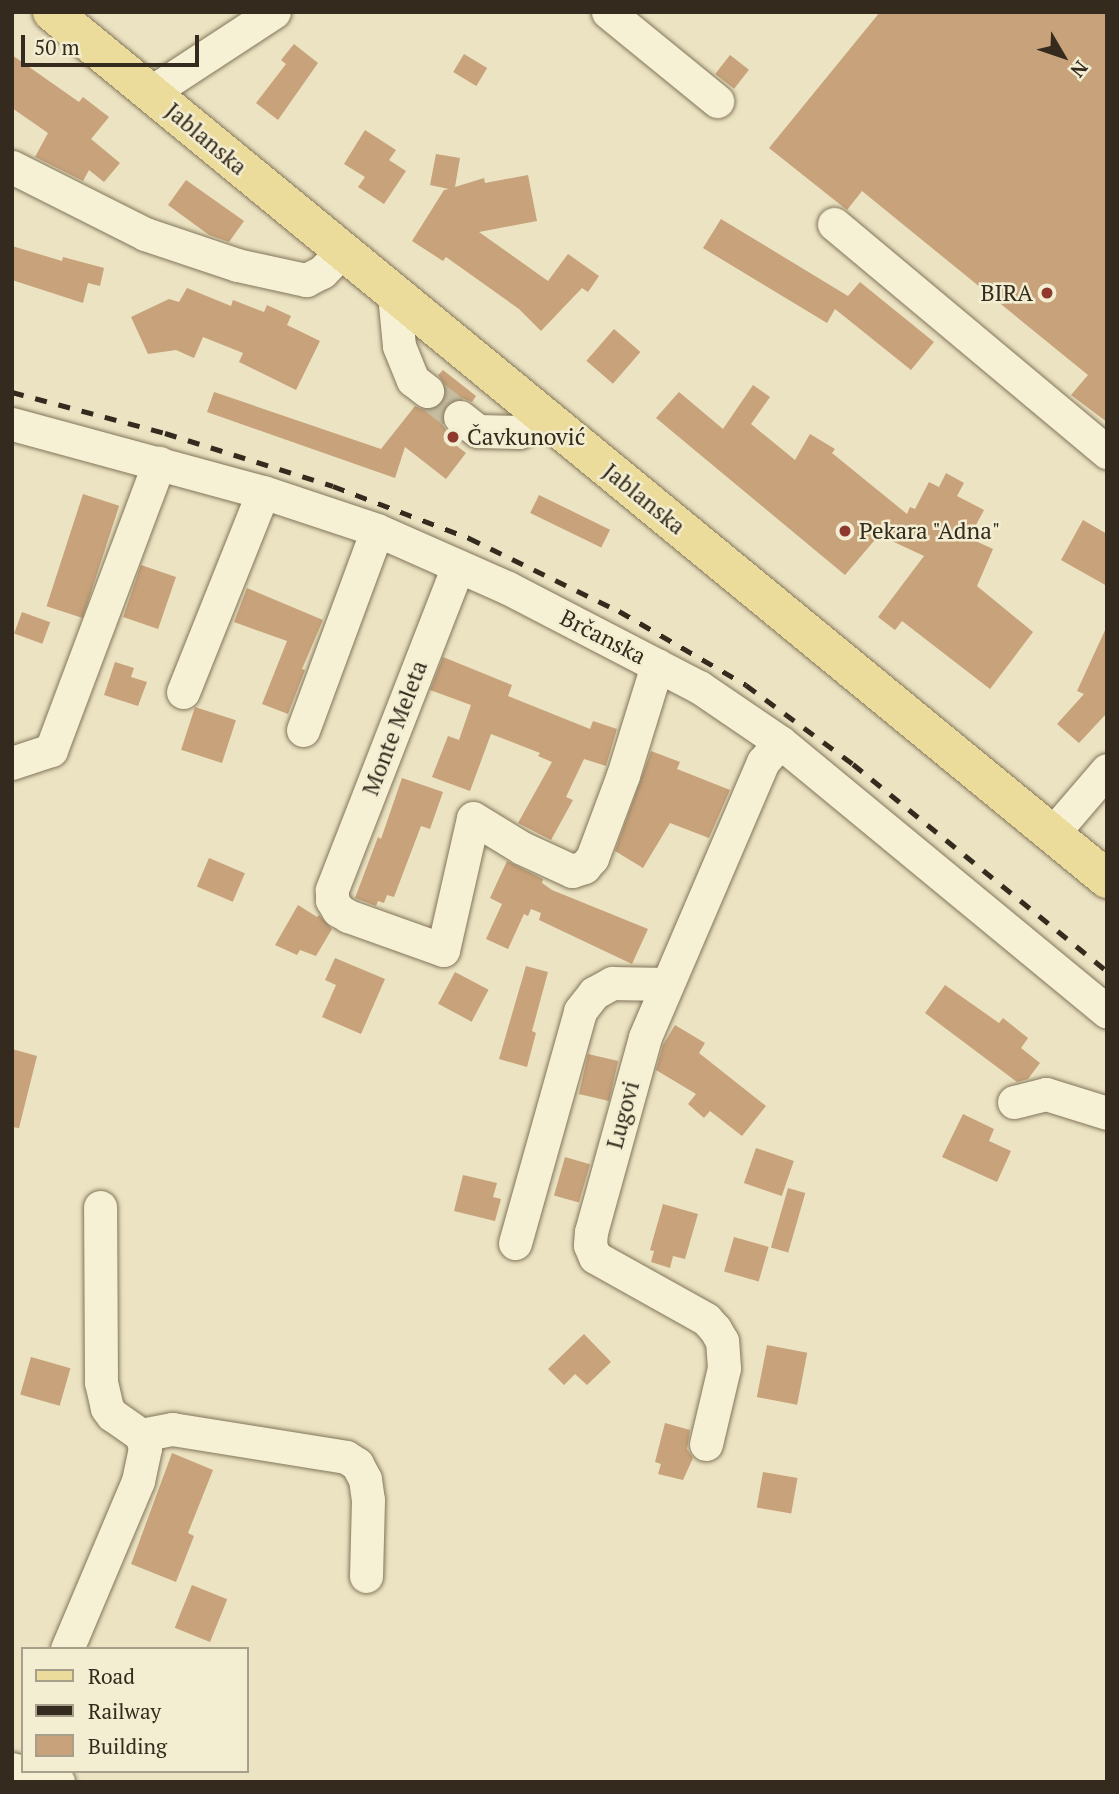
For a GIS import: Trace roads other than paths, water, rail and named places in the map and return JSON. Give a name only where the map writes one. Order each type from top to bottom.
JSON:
[{"type":"main road","name":"Jablanska","points":[[52,12],[1107,879]]},
{"type":"street","points":[[150,93],[274,12]]},
{"type":"street","points":[[608,12],[717,101]]},
{"type":"street","points":[[12,167],[145,234],[237,265],[306,280],[322,272],[341,252]]},
{"type":"street","points":[[834,224],[1107,452]]},
{"type":"street","points":[[394,294],[399,346],[413,380],[427,391]]},
{"type":"street","points":[[460,417],[478,431],[519,432],[545,418]]},
{"type":"street","name":"Brčanska","points":[[12,424],[263,492],[377,530],[508,588],[657,665],[732,706],[780,742],[1107,1012]]},
{"type":"street","points":[[12,763],[51,750],[159,463]]},
{"type":"street","points":[[183,692],[263,492]]},
{"type":"street","points":[[303,730],[377,530]]},
{"type":"street","name":"Monte Meleta","points":[[458,566],[332,890],[332,900],[338,909],[348,916],[443,950],[473,818],[522,848],[572,871],[584,867],[592,858],[623,775],[657,665]]},
{"type":"street","name":"Lugovi","points":[[706,1444],[724,1368],[722,1341],[706,1319],[595,1257],[590,1245],[591,1232],[645,1037],[763,762],[780,742]]},
{"type":"street","points":[[1052,834],[1107,770]]},
{"type":"street","points":[[515,1243],[580,1011],[594,993],[612,982],[666,984]]},
{"type":"street","points":[[1014,1102],[1046,1094],[1107,1113]]},
{"type":"street","points":[[68,1647],[138,1481],[145,1448],[141,1435],[112,1415],[100,1382],[100,1207]]},
{"type":"street","points":[[141,1435],[172,1429],[346,1457],[357,1464],[365,1479],[368,1500],[366,1576]]},
{"type":"street","points":[[38,1773],[58,1782]]},
{"type":"tunnel","points":[[427,391],[460,417]]},
{"type":"railway","points":[[12,392],[165,433],[333,486],[469,538],[619,611],[746,685],[853,764],[1107,971]]},
{"type":"place","name":"BIRA","points":[[1047,293]]},
{"type":"place","name":"Čavkunović","points":[[453,437]]},
{"type":"place","name":"Pekara \"Adna\"","points":[[845,531]]}]
